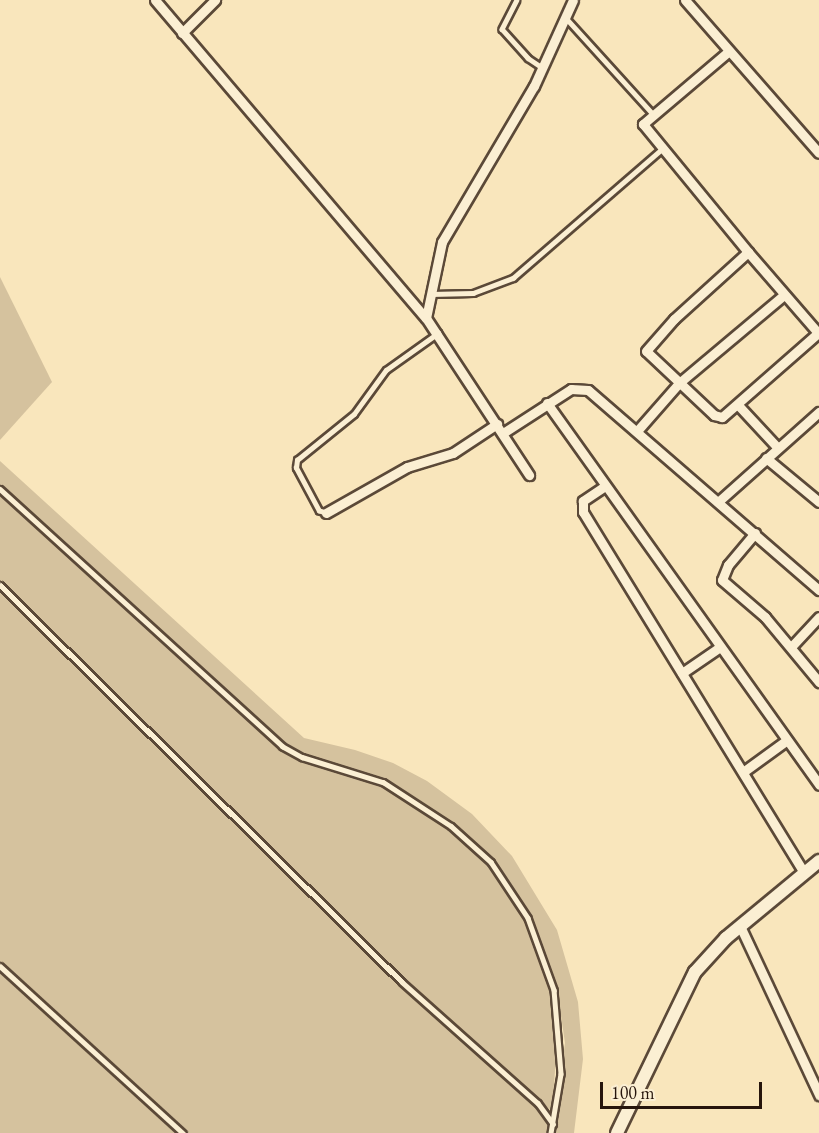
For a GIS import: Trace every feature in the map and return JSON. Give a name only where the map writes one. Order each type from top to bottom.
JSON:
[{"type":"street","points":[[155,0],[438,333],[529,475]]},
{"type":"street","points":[[182,33],[215,0]]},
{"type":"street","points":[[426,318],[439,250],[447,231],[544,68],[573,0]]},
{"type":"street","points":[[685,0],[819,153]]},
{"type":"street","points":[[729,51],[643,124],[819,334],[724,417],[716,417],[647,354],[647,346],[748,252]]},
{"type":"street","points":[[637,431],[679,383],[784,295]]},
{"type":"street","points":[[503,433],[570,389],[584,388],[719,501],[819,590]]},
{"type":"street","points":[[547,403],[819,785]]},
{"type":"street","points":[[738,405],[777,447]]},
{"type":"street","points":[[719,501],[819,412]]},
{"type":"street","points":[[326,513],[407,467],[453,453],[497,424]]},
{"type":"street","points":[[766,458],[815,492],[819,502]]},
{"type":"street","points":[[605,486],[584,501],[583,512],[804,873]]},
{"type":"street","points":[[756,533],[728,565],[722,580],[757,608],[819,682]]},
{"type":"street","points":[[791,647],[819,617]]},
{"type":"street","points":[[682,673],[720,647]]},
{"type":"street","points":[[743,772],[787,740]]},
{"type":"street","points":[[617,1133],[686,986],[704,960],[740,926],[819,861]]},
{"type":"street","points":[[740,926],[819,1095]]},
{"type":"lane","points":[[517,0],[502,29],[528,58],[544,68]]},
{"type":"lane","points":[[566,18],[653,115]]},
{"type":"lane","points":[[430,294],[473,293],[513,278],[662,148]]},
{"type":"lane","points":[[326,513],[319,511],[295,462],[354,414],[386,370],[438,333]]},
{"type":"lane","points":[[0,489],[282,746],[302,757],[383,782],[435,814],[490,862],[528,918],[554,990],[561,1054],[551,1133]]},
{"type":"lane","points":[[0,585],[402,982],[542,1107],[553,1124]]},
{"type":"lane","points":[[0,966],[183,1133]]},
{"type":"shaded area","points":[[0,277],[52,382],[0,440]]},
{"type":"shaded area","points":[[0,461],[304,738],[355,750],[393,763],[427,781],[472,814],[512,856],[557,930],[578,1002],[583,1059],[574,1133],[554,1133],[565,1043],[557,989],[531,916],[494,861],[454,822],[385,778],[303,754],[284,744],[0,485]]},
{"type":"shaded area","points":[[0,492],[270,740],[300,759],[390,790],[449,829],[487,864],[524,919],[551,991],[557,1044],[552,1111],[426,1002],[0,581]]},
{"type":"shaded area","points":[[0,589],[359,945],[537,1105],[547,1120],[548,1133],[187,1133],[0,963]]},
{"type":"shaded area","points":[[0,970],[34,1001],[179,1133],[0,1133]]}]
